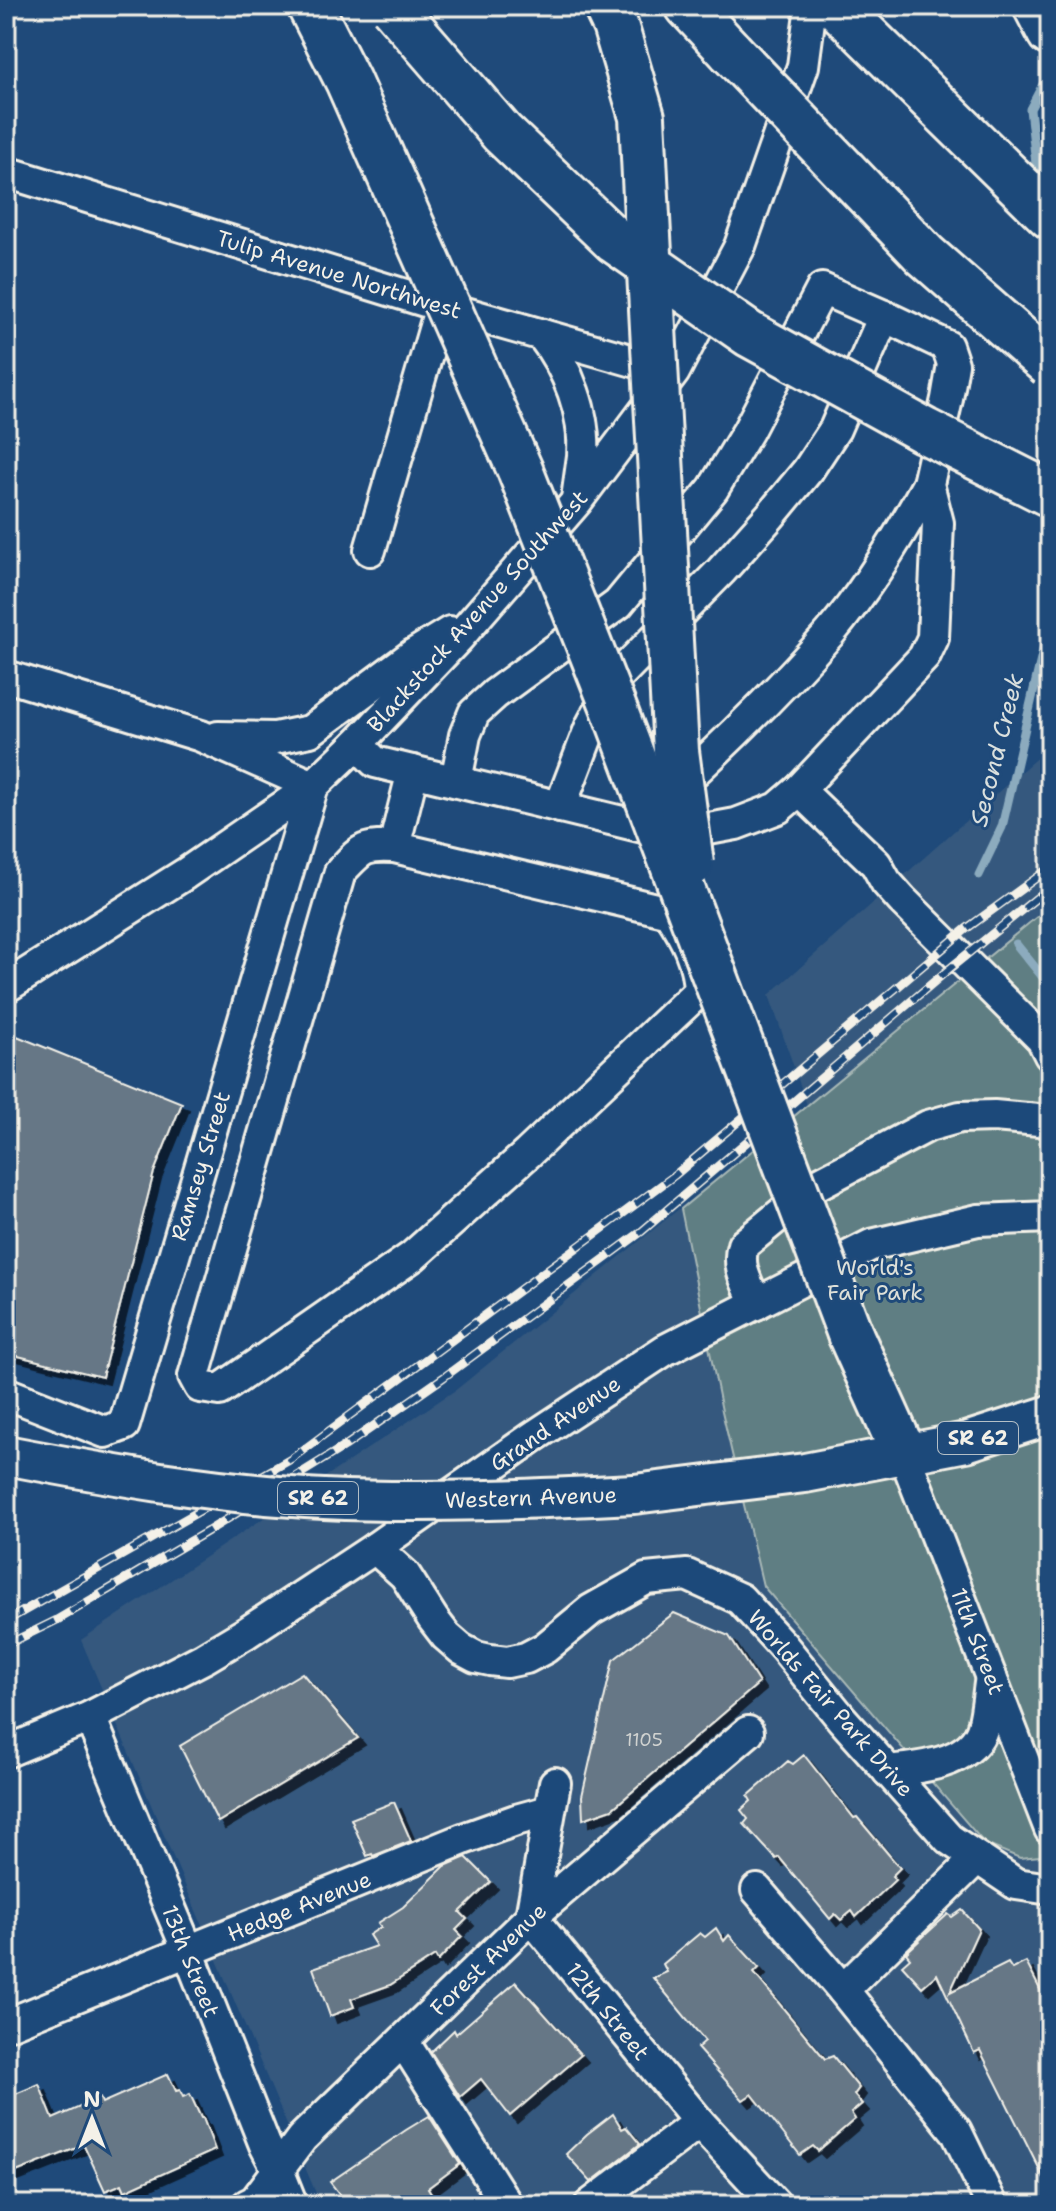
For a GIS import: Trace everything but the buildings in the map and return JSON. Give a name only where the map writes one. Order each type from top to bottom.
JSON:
[{"type":"highway","points":[[310,6],[348,81],[520,470],[613,706],[850,1334],[904,1454]]},
{"type":"highway","points":[[392,6],[502,133],[615,241],[749,334],[925,431],[1050,494]]},
{"type":"highway","points":[[606,6],[615,25],[642,117],[676,751],[692,878],[731,1020]]},
{"type":"highway","points":[[688,6],[925,255],[1050,365]]},
{"type":"highway","points":[[836,6],[1050,216]]},
{"type":"highway","points":[[1036,6],[1050,33]]},
{"type":"main road","name":"Western Avenue","points":[[6,1455],[133,1478],[323,1499],[514,1499],[634,1494],[805,1473],[966,1442],[1050,1415]]},
{"type":"street","name":"Blackstock Avenue Southwest","points":[[6,987],[185,874],[313,786],[357,744],[482,611],[577,501],[674,372],[740,246],[803,66],[811,6]]},
{"type":"street","name":"Tulip Avenue Northwest","points":[[6,172],[441,306],[674,372]]},
{"type":"street","points":[[456,781],[465,735],[474,713],[495,694],[618,604],[713,489],[748,431],[822,289],[947,346],[953,364],[928,484],[908,520],[831,631],[734,735],[661,803],[649,830]]},
{"type":"street","points":[[370,550],[441,306]]},
{"type":"street","points":[[560,807],[591,726],[617,677],[721,571],[808,470],[835,429],[884,316]]},
{"type":"street","points":[[542,335],[565,371],[579,412],[583,454],[577,501]]},
{"type":"street","points":[[357,744],[375,762],[676,835],[736,824],[778,808],[799,790],[924,657],[933,638],[938,523],[928,484]]},
{"type":"street","points":[[201,736],[275,738],[310,731],[414,654],[482,611]]},
{"type":"street","points":[[6,676],[201,736],[313,786]]},
{"type":"street","points":[[394,847],[413,771]]},
{"type":"street","name":"Ramsey Street","points":[[6,1393],[105,1432],[124,1425],[313,786]]},
{"type":"street","points":[[799,790],[876,864],[886,882],[902,900],[1042,1039],[1050,1055]]},
{"type":"street","points":[[373,846],[394,847],[669,912],[687,939],[699,975],[699,991],[527,1154],[413,1256],[220,1390],[200,1387],[194,1376],[340,872],[359,851],[373,846]]},
{"type":"street","points":[[756,1304],[740,1267],[743,1245],[816,1185],[928,1126],[960,1117],[1050,1121]]},
{"type":"street","name":"Grand Avenue","points":[[6,1752],[90,1717],[246,1633],[665,1350],[871,1245],[978,1220],[1050,1217]]},
{"type":"street","name":"11th Street","points":[[904,1454],[1050,1829]]},
{"type":"street","name":"Worlds Fair Park Drive","points":[[375,1548],[405,1575],[433,1619],[461,1649],[476,1657],[507,1662],[526,1658],[545,1648],[591,1610],[646,1579],[687,1575],[740,1599],[949,1839],[1016,1884],[1050,1889]]},
{"type":"street","points":[[888,1771],[928,1767],[973,1745],[982,1731],[991,1675]]},
{"type":"street","name":"13th Street","points":[[90,1717],[292,2205]]},
{"type":"street","name":"Forest Avenue","points":[[247,2205],[255,2201],[302,2138],[531,1917],[748,1732]]},
{"type":"street","name":"Hedge Avenue","points":[[6,2025],[463,1839],[552,1797],[531,1917]]},
{"type":"street","points":[[843,1990],[977,1858]]},
{"type":"street","points":[[757,1890],[843,1990],[956,2131],[992,2205]]},
{"type":"street","name":"12th Street","points":[[531,1917],[699,2122],[776,2205]]},
{"type":"street","points":[[403,2041],[507,2205]]},
{"type":"street","points":[[590,2205],[699,2122]]},
{"type":"shaded area","points":[[1050,746],[1050,2205],[321,2205],[81,1640],[457,1389],[807,1105],[769,995]]},
{"type":"green space","name":"World's Fair Park","points":[[1050,906],[1050,1855],[1020,1858],[985,1844],[763,1586],[722,1411],[681,1209]]},
{"type":"waterway","name":"Second Creek","points":[[1038,182],[1030,109],[1050,71]]},
{"type":"waterway","name":"Second Creek","points":[[1044,228],[1050,286]]},
{"type":"waterway","name":"Second Creek","points":[[979,875],[1002,827],[1048,629],[1050,507]]},
{"type":"waterway","name":"Second Creek","points":[[1016,944],[1050,986]]},
{"type":"railway","points":[[6,1621],[291,1459],[675,1175],[966,929],[1050,868]]},
{"type":"railway","points":[[6,1645],[57,1620],[208,1531],[345,1446],[444,1377],[641,1232],[949,969],[1050,887]]}]
